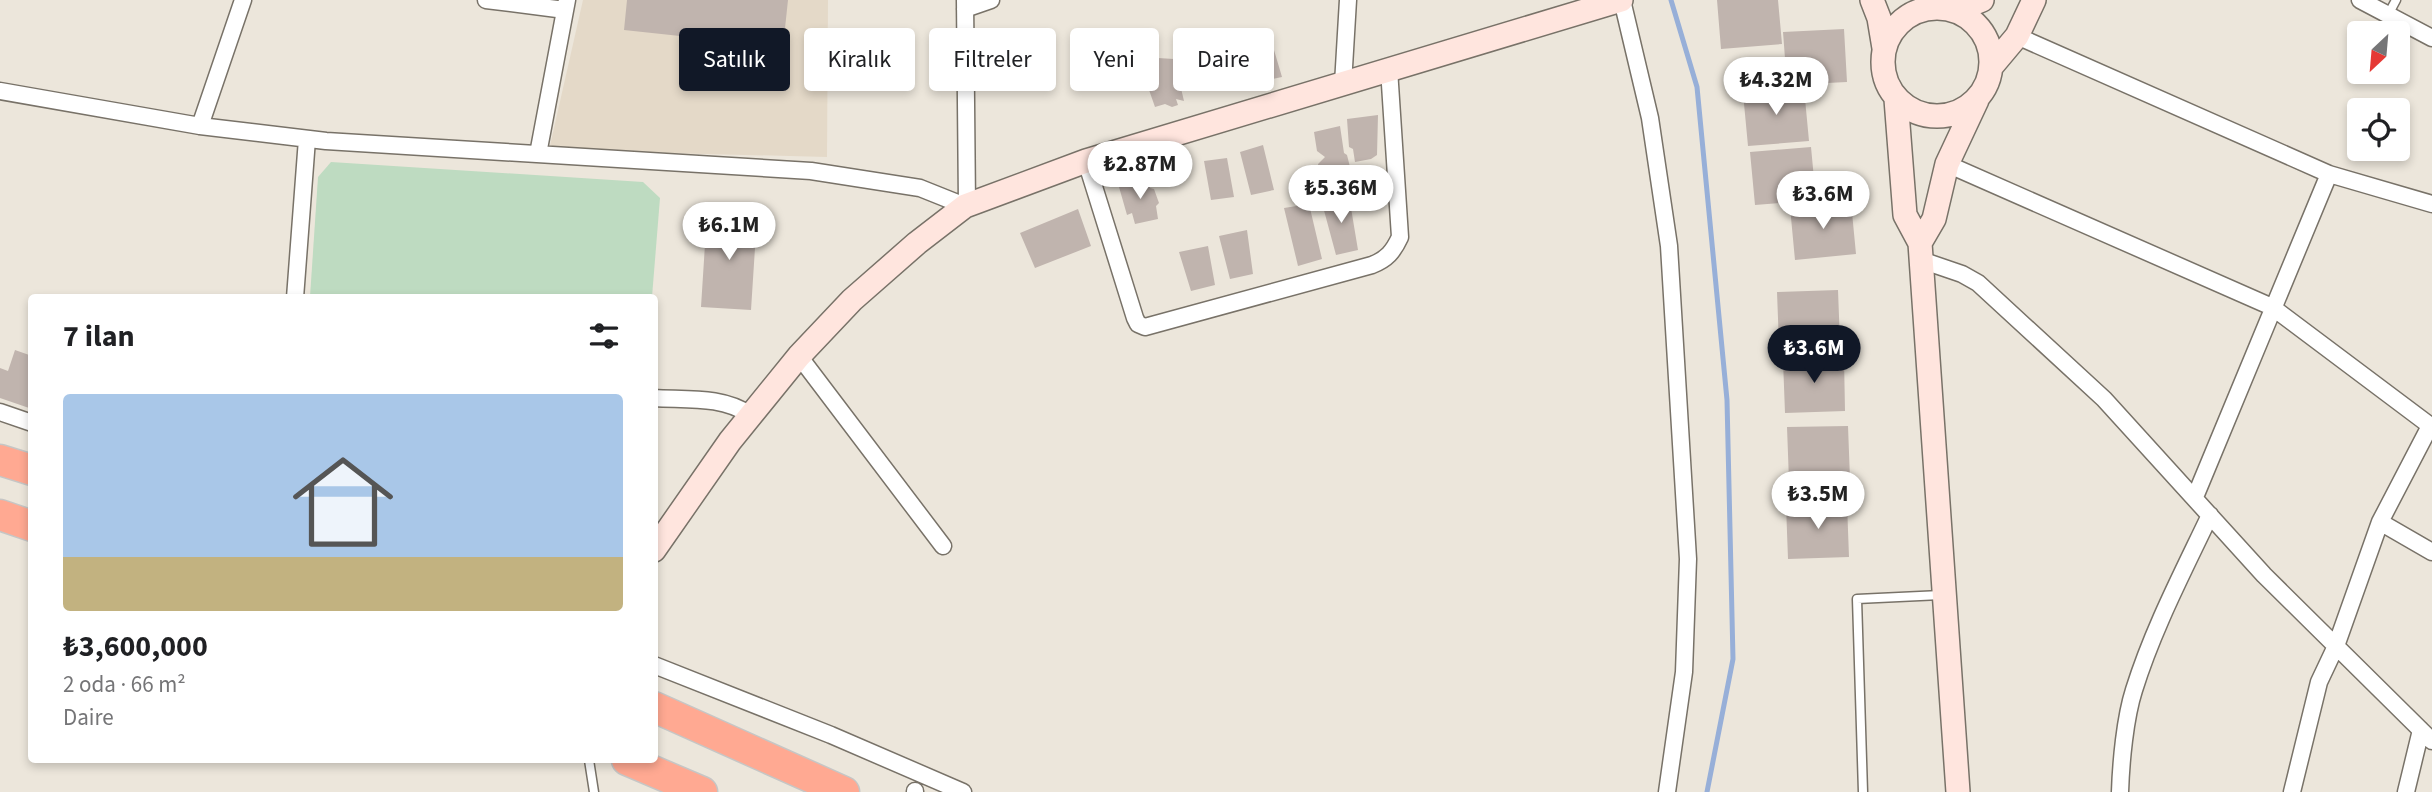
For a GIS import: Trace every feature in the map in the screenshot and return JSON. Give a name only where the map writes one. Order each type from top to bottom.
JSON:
[{"type":"highway","points":[[0,460],[28,469]]},
{"type":"highway","points":[[0,515],[28,525]]},
{"type":"highway","points":[[658,709],[844,792]]},
{"type":"highway","points":[[634,763],[702,792]]},
{"type":"main road","points":[[658,544],[730,441],[799,356],[852,300],[917,243],[966,206],[1086,162],[1621,0]]},
{"type":"main road","points":[[1872,0],[1879,18],[1884,48],[1882,66],[1886,83],[1896,99],[1910,110],[1928,116],[1946,116],[1963,110],[1977,99]]},
{"type":"main road","points":[[1884,48],[1892,32],[1904,18],[1920,10],[1982,0]]},
{"type":"main road","points":[[1992,67],[2017,36],[2034,0]]},
{"type":"main road","points":[[1920,251],[1934,219],[1947,164],[1977,99],[1987,85],[1992,67],[1990,50],[1983,33],[1971,20],[1941,6]]},
{"type":"main road","points":[[1896,99],[1905,215],[1920,251],[1958,792]]},
{"type":"street","points":[[200,126],[243,0]]},
{"type":"street","points":[[486,0],[566,5],[538,154]]},
{"type":"street","points":[[0,90],[200,126],[307,139],[811,170],[920,188],[966,206],[965,4],[991,0]]},
{"type":"street","points":[[1343,84],[1348,0]]},
{"type":"street","points":[[1621,0],[1650,118],[1669,246],[1688,559],[1684,672],[1667,792]]},
{"type":"street","points":[[2360,0],[2432,38]]},
{"type":"street","points":[[2017,36],[2329,174],[2432,204]]},
{"type":"street","points":[[1086,162],[1135,318],[1138,324],[1145,327],[1372,265],[1394,252],[1400,237],[1389,69]]},
{"type":"street","points":[[295,294],[307,139]]},
{"type":"street","points":[[1947,164],[2272,307],[2431,427],[2380,522],[2336,646],[2319,682],[2292,792]]},
{"type":"street","points":[[2195,498],[2329,174]]},
{"type":"street","points":[[1920,251],[1978,283],[1993,295],[2104,399],[2264,575],[2426,736],[2406,792]]},
{"type":"street","points":[[799,356],[943,547]]},
{"type":"street","points":[[658,398],[723,402],[750,415]]},
{"type":"street","points":[[0,412],[28,421]]},
{"type":"street","points":[[2120,792],[2120,767],[2133,692],[2167,605],[2210,515]]},
{"type":"street","points":[[2380,522],[2432,552]]},
{"type":"street","points":[[658,667],[831,735],[963,792]]},
{"type":"lane","points":[[2388,15],[2396,0]]},
{"type":"lane","points":[[1863,792],[1857,599],[1944,595]]},
{"type":"lane","points":[[589,763],[594,792]]},
{"type":"shaded area","points":[[583,0],[828,0],[828,28],[804,28],[804,91],[827,91],[827,157],[549,150]]},
{"type":"green space","points":[[331,162],[643,182],[660,198],[652,294],[310,294],[318,177]]},
{"type":"building","points":[[627,0],[788,0],[785,28],[679,28],[679,36],[624,30]]},
{"type":"building","points":[[1717,0],[1778,0],[1782,44],[1721,49]]},
{"type":"building","points":[[1844,29],[1847,82],[1787,85],[1783,32]]},
{"type":"building","points":[[1274,50],[1282,77],[1274,79]]},
{"type":"building","points":[[1159,58],[1173,59],[1173,91],[1182,91],[1184,101],[1176,99],[1178,105],[1172,107],[1165,104],[1155,107],[1149,91],[1159,91]]},
{"type":"building","points":[[1804,88],[1809,141],[1748,146],[1743,93]]},
{"type":"building","points":[[1378,115],[1377,155],[1355,162],[1353,149],[1349,147],[1347,119]]},
{"type":"building","points":[[1340,126],[1344,153],[1350,167],[1344,181],[1329,183],[1328,180],[1320,178],[1318,164],[1325,157],[1317,151],[1314,132]]},
{"type":"building","points":[[1263,145],[1274,190],[1251,195],[1240,152]]},
{"type":"building","points":[[1811,147],[1816,200],[1755,205],[1750,152]]},
{"type":"building","points":[[1227,158],[1234,197],[1211,200],[1204,161]]},
{"type":"building","points":[[1148,177],[1150,188],[1154,189],[1159,203],[1156,206],[1158,219],[1135,224],[1132,213],[1127,215],[1119,187]]},
{"type":"building","points":[[1349,196],[1358,250],[1336,255],[1322,203]]},
{"type":"building","points":[[1851,202],[1856,254],[1795,260],[1790,207]]},
{"type":"building","points":[[1309,204],[1322,259],[1298,266],[1284,208]]},
{"type":"building","points":[[1078,209],[1091,246],[1035,268],[1020,233]]},
{"type":"building","points":[[707,213],[757,217],[751,310],[701,307]]},
{"type":"building","points":[[1247,230],[1253,274],[1230,279],[1219,236]]},
{"type":"building","points":[[1208,246],[1215,285],[1191,291],[1179,252]]},
{"type":"building","points":[[1838,290],[1840,343],[1779,345],[1777,292]]},
{"type":"building","points":[[15,350],[28,355],[28,408],[0,398],[0,368],[8,371]]},
{"type":"building","points":[[1844,358],[1845,411],[1785,413],[1783,360]]},
{"type":"building","points":[[1848,426],[1850,479],[1789,481],[1787,427]]},
{"type":"building","points":[[1847,503],[1849,557],[1788,559],[1786,505]]},
{"type":"waterway","points":[[1671,0],[1697,87],[1727,400],[1733,659],[1707,792]]}]
